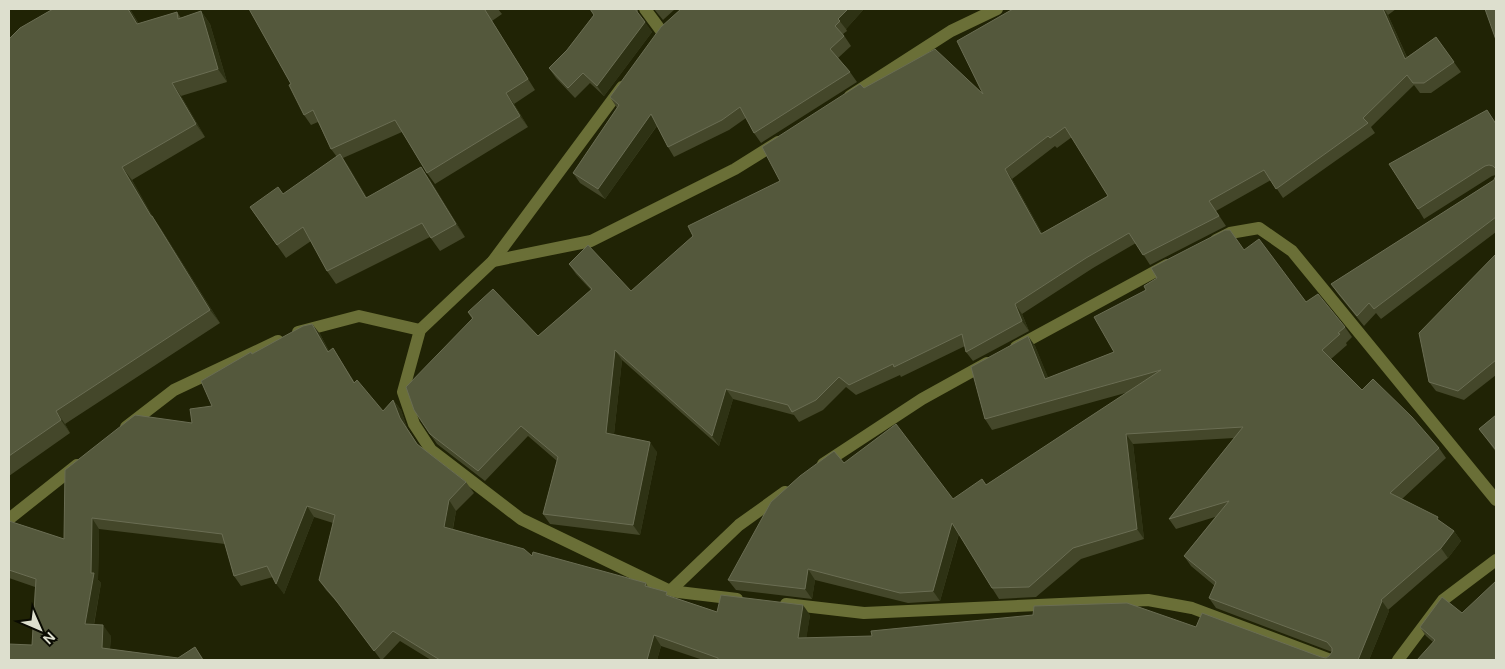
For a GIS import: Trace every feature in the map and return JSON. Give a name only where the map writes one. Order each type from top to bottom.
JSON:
[{"type":"street","points":[[645,9],[663,32]]},
{"type":"street","points":[[843,100],[951,31],[997,9]]},
{"type":"street","points":[[627,79],[493,262],[420,330],[403,392],[414,424],[431,450],[521,519],[670,591],[748,600]]},
{"type":"street","points":[[493,262],[591,241],[735,169],[785,137]]},
{"type":"street","points":[[1205,246],[1230,234],[1259,228],[1292,252],[1329,290],[1496,500]]},
{"type":"street","points":[[816,469],[922,399],[1181,258]]},
{"type":"street","points":[[114,437],[174,390],[303,330],[359,316],[420,330]]},
{"type":"street","points":[[9,518],[83,460]]},
{"type":"street","points":[[670,591],[739,525],[793,486]]},
{"type":"street","points":[[1398,660],[1443,600],[1496,560]]},
{"type":"street","points":[[777,603],[864,613],[1148,600],[1192,608],[1331,660]]},
{"type":"building","points":[[53,9],[128,9],[137,24],[177,12],[178,19],[201,11],[218,69],[172,83],[196,124],[122,167],[210,310],[56,411],[61,420],[9,456],[9,39],[20,28]]},
{"type":"building","points":[[249,9],[486,9],[528,79],[506,93],[520,116],[427,173],[395,120],[331,149],[313,110],[304,115],[289,85],[291,84]]},
{"type":"building","points":[[590,9],[635,9],[645,22],[597,86],[583,73],[568,88],[549,68],[567,50],[594,15]]},
{"type":"building","points":[[681,9],[848,9],[838,19],[840,21],[835,26],[844,36],[830,49],[850,72],[754,133],[740,107],[722,120],[668,147],[651,114],[598,189],[573,173],[619,105],[610,97],[661,27]]},
{"type":"building","points":[[1013,9],[1383,9],[1405,59],[1436,37],[1454,62],[1424,83],[1413,83],[1407,75],[1363,118],[1368,123],[1276,189],[1264,170],[1209,201],[1219,216],[1143,255],[1129,233],[1086,258],[1015,304],[1022,321],[966,352],[962,334],[894,367],[893,364],[849,385],[839,377],[816,400],[792,412],[788,405],[726,389],[712,436],[615,350],[606,433],[650,442],[633,525],[543,514],[558,457],[521,426],[478,471],[430,434],[414,410],[406,387],[473,318],[468,312],[493,289],[538,336],[592,289],[569,264],[588,245],[631,291],[693,236],[688,226],[780,181],[762,147],[860,84],[864,88],[935,49],[983,94],[957,41]],"holes":[[[1065,127],[1108,196],[1041,234],[1005,169],[1048,136],[1050,138]]]},
{"type":"building","points":[[1485,9],[1496,9],[1496,40]]},
{"type":"building","points":[[1487,110],[1496,124],[1496,169],[1493,166],[1485,166],[1418,209],[1389,164]]},
{"type":"building","points":[[340,154],[366,198],[421,167],[456,224],[431,238],[422,223],[327,271],[303,227],[277,245],[250,207],[278,187],[283,194]]},
{"type":"building","points":[[1496,175],[1496,217],[1374,309],[1369,303],[1357,316],[1331,284],[1494,180]]},
{"type":"building","points":[[1225,230],[1230,230],[1244,250],[1259,239],[1306,302],[1318,294],[1345,327],[1322,350],[1362,390],[1373,379],[1412,417],[1439,448],[1390,493],[1438,517],[1437,519],[1454,531],[1441,548],[1381,600],[1358,660],[718,660],[718,658],[654,635],[647,660],[440,660],[393,631],[374,651],[319,580],[335,515],[307,506],[276,584],[267,566],[234,576],[222,534],[92,518],[91,573],[94,573],[85,624],[103,625],[102,648],[178,658],[195,647],[203,660],[9,660],[9,644],[32,645],[36,579],[9,570],[9,521],[64,539],[65,470],[135,415],[192,423],[190,409],[212,406],[201,381],[251,352],[252,354],[303,326],[312,324],[328,352],[333,348],[354,383],[357,380],[383,411],[393,400],[400,418],[417,444],[466,482],[449,500],[444,527],[524,549],[532,556],[533,552],[646,583],[645,586],[667,592],[666,595],[717,612],[721,595],[803,605],[798,638],[872,636],[871,631],[1033,615],[1034,606],[1127,603],[1196,627],[1202,613],[1326,658],[1332,652],[1332,648],[1327,642],[1209,598],[1216,582],[1184,556],[1229,501],[1169,519],[1243,427],[1126,434],[1137,529],[1073,548],[1029,587],[992,588],[952,523],[933,591],[900,593],[808,569],[805,589],[728,580],[771,502],[800,476],[834,451],[844,463],[896,424],[953,499],[982,479],[986,485],[1161,370],[985,419],[971,367],[1028,336],[1045,379],[1114,352],[1094,317],[1146,290],[1144,286],[1157,278],[1151,268]]},
{"type":"building","points":[[1496,254],[1496,360],[1458,391],[1429,382],[1419,333]]},
{"type":"building","points":[[1496,415],[1496,450],[1479,429]]},
{"type":"building","points":[[1496,581],[1496,660],[1417,660],[1435,640],[1420,627],[1442,597],[1462,613]]}]
